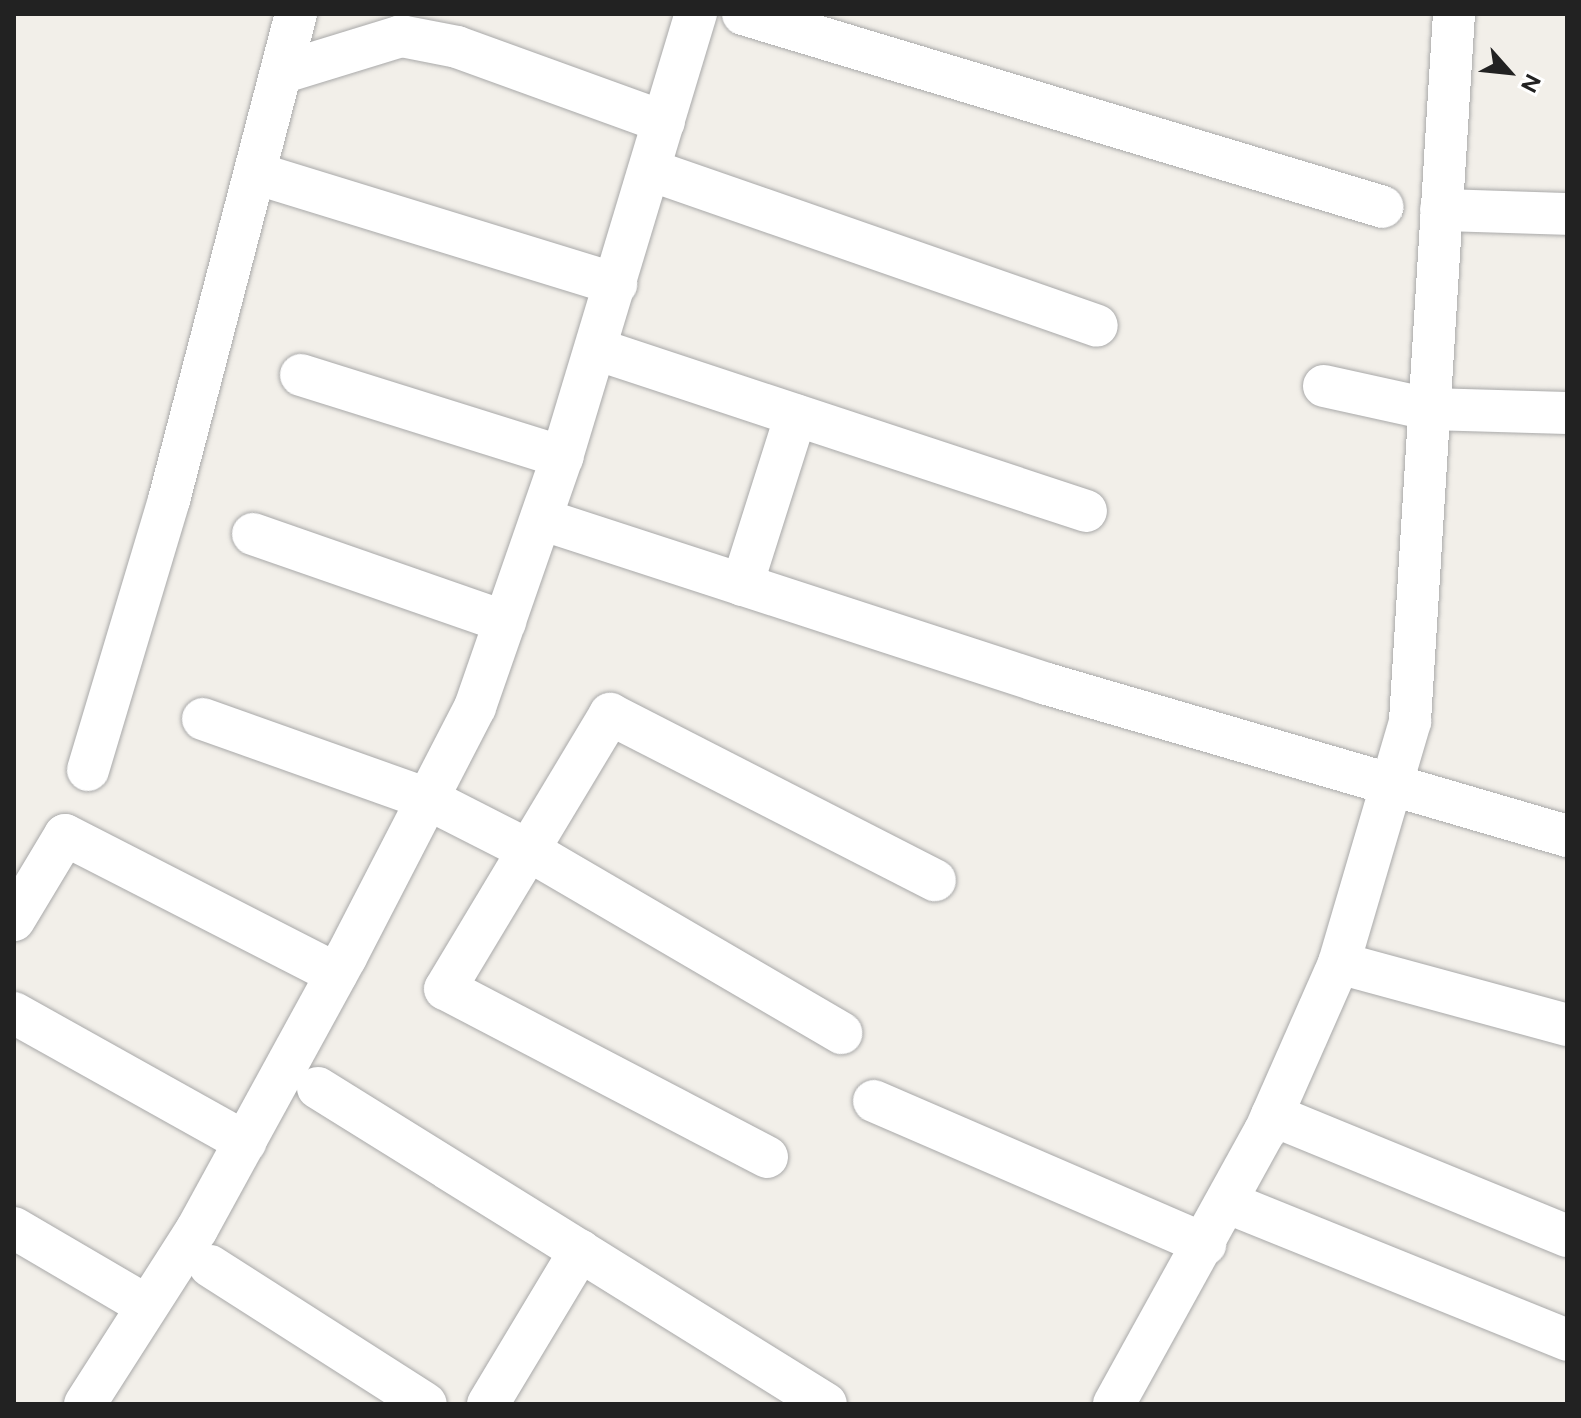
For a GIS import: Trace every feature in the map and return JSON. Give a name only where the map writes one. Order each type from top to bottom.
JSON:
[{"type":"street","points":[[88,770],[169,500],[296,14]]},
{"type":"street","points":[[85,1404],[197,1229],[337,974],[475,707],[562,457],[696,14]]},
{"type":"street","points":[[743,14],[1383,207]]},
{"type":"street","points":[[1114,1404],[1205,1244],[1272,1115],[1339,963],[1410,721],[1454,14]]},
{"type":"street","points":[[281,73],[401,36],[457,47],[664,122]]},
{"type":"street","points":[[650,170],[1097,326]]},
{"type":"street","points":[[255,173],[616,284]]},
{"type":"street","points":[[1441,210],[1567,214]]},
{"type":"street","points":[[596,349],[1086,511]]},
{"type":"street","points":[[301,375],[562,457]]},
{"type":"street","points":[[1324,386],[1429,409],[1567,413]]},
{"type":"street","points":[[742,585],[796,415]]},
{"type":"street","points":[[541,519],[1047,684],[1567,836]]},
{"type":"street","points":[[253,534],[505,622]]},
{"type":"street","points":[[767,1157],[445,989],[610,714],[935,880]]},
{"type":"street","points":[[203,719],[428,799],[528,850],[841,1033]]},
{"type":"street","points":[[14,920],[65,835],[337,974]]},
{"type":"street","points":[[1339,963],[1567,1025]]},
{"type":"street","points":[[14,1013],[245,1142]]},
{"type":"street","points":[[318,1088],[826,1404]]},
{"type":"street","points":[[874,1101],[1205,1244]]},
{"type":"street","points":[[1272,1115],[1567,1236]]},
{"type":"street","points":[[1226,1202],[1567,1340]]},
{"type":"street","points":[[14,1228],[147,1306]]},
{"type":"street","points":[[488,1404],[580,1251]]},
{"type":"street","points":[[210,1266],[426,1404]]}]
